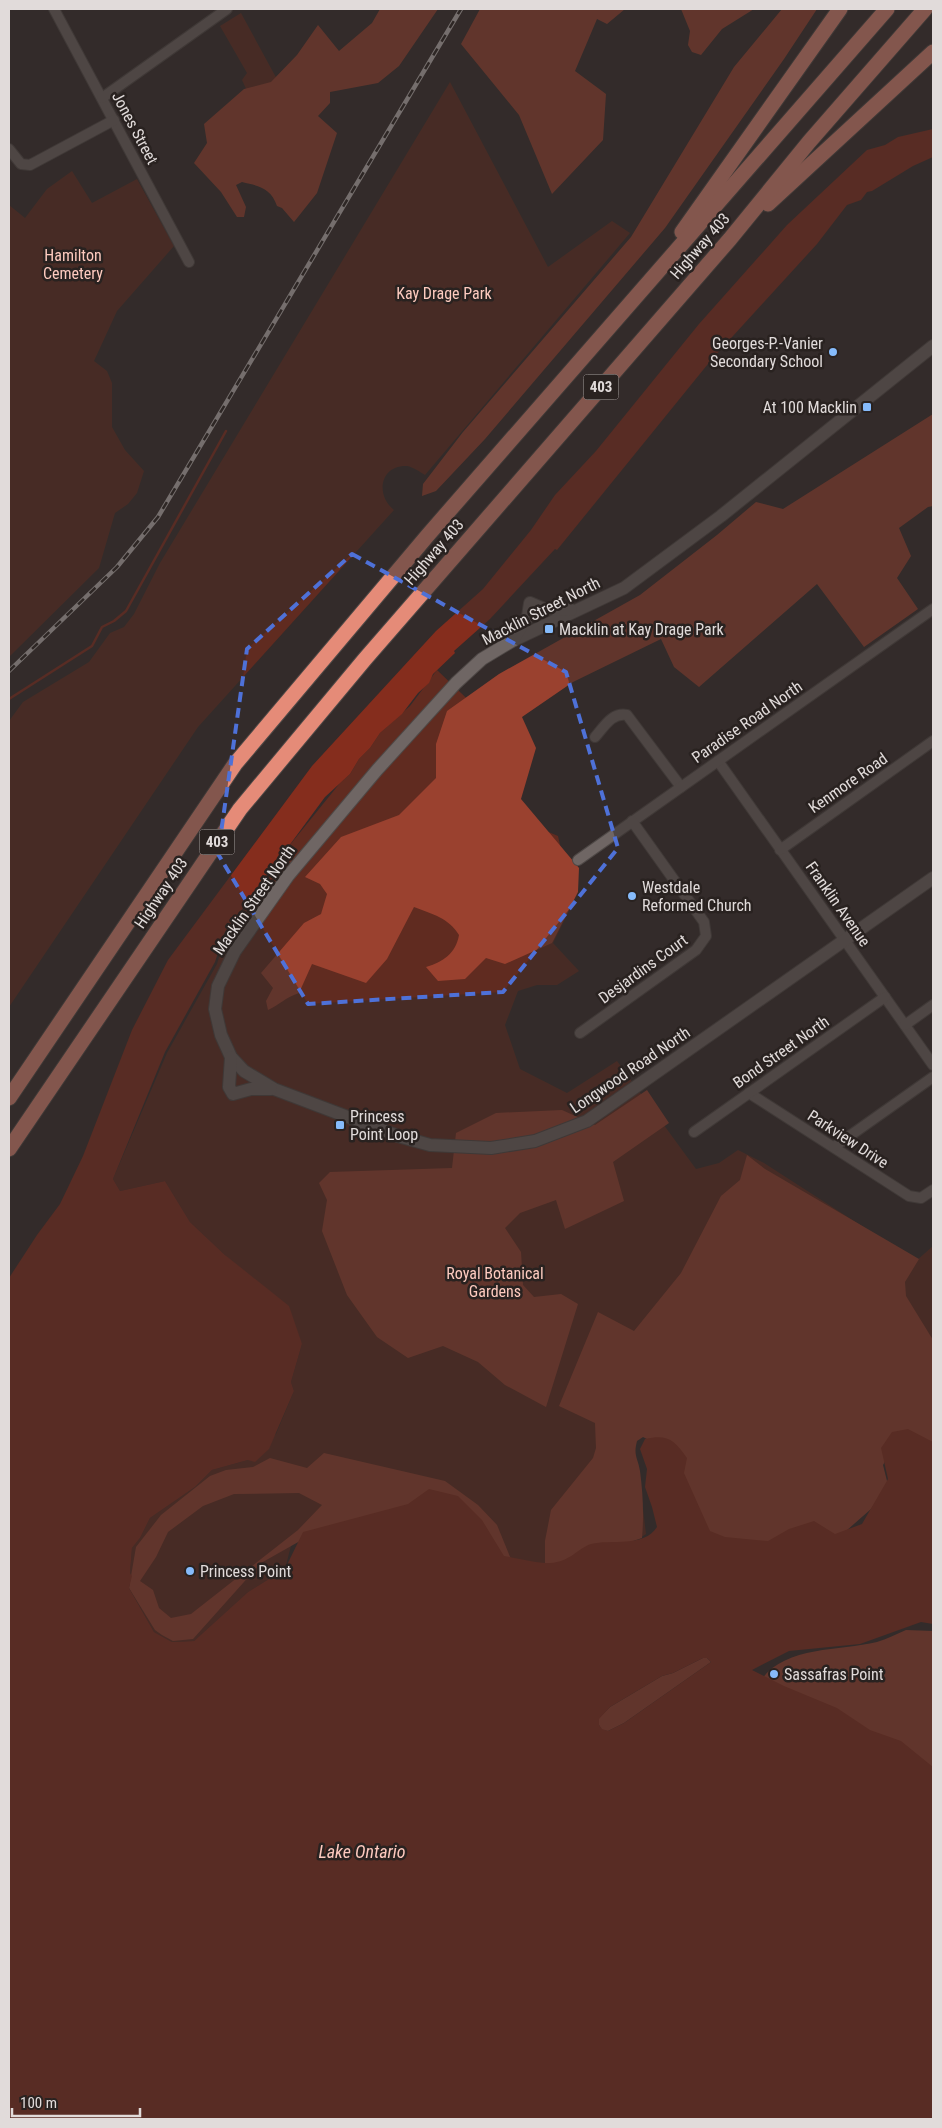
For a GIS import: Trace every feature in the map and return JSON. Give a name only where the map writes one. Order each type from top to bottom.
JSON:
[{"type":"highway","points":[[640,290],[840,9]]},
{"type":"highway","name":"Highway 403","points":[[9,1098],[235,764],[428,535],[887,9]]},
{"type":"highway","name":"Highway 403","points":[[9,1149],[240,809],[473,534],[730,239],[809,142],[925,9]]},
{"type":"highway","points":[[730,239],[933,52]]},
{"type":"street","name":"Jones Street","points":[[54,9],[189,262]]},
{"type":"street","points":[[102,98],[226,9]]},
{"type":"street","points":[[9,150],[21,164],[30,165],[114,120]]},
{"type":"street","name":"Macklin Street North","points":[[230,1056],[221,1035],[215,1009],[218,986],[235,951],[288,876],[377,770],[456,683],[482,659],[512,641],[624,588],[658,564],[721,516],[933,346]]},
{"type":"street","points":[[512,641],[528,616],[530,603],[544,609],[578,610]]},
{"type":"street","name":"Paradise Road North","points":[[578,860],[932,612]]},
{"type":"street","points":[[595,738],[614,717],[627,715],[681,787]]},
{"type":"street","name":"Kenmore Road","points":[[780,850],[933,741]]},
{"type":"street","name":"Franklin Avenue","points":[[718,761],[933,1065]]},
{"type":"street","name":"Desjardins Court","points":[[580,1033],[696,950],[706,936],[704,922],[632,821]]},
{"type":"street","name":"Longwood Road North","points":[[230,1056],[244,1072],[274,1089],[398,1136],[430,1145],[491,1148],[535,1141],[587,1121],[609,1107],[933,878]]},
{"type":"street","name":"Bond Street North","points":[[694,1132],[885,997]]},
{"type":"street","points":[[905,1025],[933,1005]]},
{"type":"street","points":[[230,1056],[229,1087],[233,1094],[251,1089],[274,1089]]},
{"type":"street","points":[[834,1147],[933,1077]]},
{"type":"street","name":"Parkview Drive","points":[[749,1093],[909,1196],[921,1198],[933,1190]]},
{"type":"highlighted area","points":[[352,554],[566,672],[618,848],[503,992],[308,1004],[218,854],[247,649]]},
{"type":"green space","points":[[380,9],[438,9],[399,66],[378,83],[330,92],[330,103],[318,116],[337,133],[317,193],[294,222],[282,208],[277,206],[268,192],[242,182],[236,185],[246,207],[244,217],[237,217],[221,192],[194,163],[207,143],[204,124],[244,89],[271,82],[297,55],[318,25],[339,51],[372,23]]},
{"type":"green space","points":[[480,9],[625,9],[607,24],[597,19],[575,71],[606,94],[603,140],[552,194],[519,115],[461,44]]},
{"type":"green space","points":[[681,9],[754,9],[722,29],[701,55],[692,52],[688,45],[690,31]]},
{"type":"green space","points":[[782,9],[817,9],[665,228],[485,439],[436,491],[422,496],[423,484],[463,432],[631,237],[734,67]]},
{"type":"green space","points":[[241,13],[278,81],[248,93],[242,80],[247,73],[220,26]]},
{"type":"green space","name":"Kay Drage Park","points":[[450,82],[548,267],[612,221],[630,233],[425,475],[407,466],[391,470],[386,476],[383,482],[384,497],[394,510],[198,727],[9,1007],[9,721],[23,702],[89,662],[110,633],[124,627],[134,614],[160,563]]},
{"type":"green space","name":"Hamilton Cemetery","points":[[72,171],[92,203],[137,179],[174,246],[117,311],[94,361],[107,371],[112,383],[112,427],[125,450],[144,471],[137,493],[128,504],[115,513],[99,568],[9,657],[9,205],[25,218],[47,189]]},
{"type":"green space","points":[[933,414],[933,506],[928,507],[899,528],[911,556],[897,578],[918,609],[864,647],[817,584],[699,687],[674,667],[661,639],[573,682],[522,717],[536,748],[521,799],[579,868],[578,892],[552,943],[505,964],[486,958],[465,979],[438,981],[426,967],[448,956],[455,947],[459,935],[450,924],[434,914],[414,907],[387,959],[366,983],[312,964],[299,993],[268,1010],[266,1001],[273,988],[261,973],[304,923],[321,914],[327,894],[320,884],[305,877],[341,837],[399,815],[436,778],[436,744],[447,711],[499,674],[640,595],[756,502],[783,509]]},
{"type":"green space","name":"Royal Botanical Gardens","points":[[437,670],[507,737],[512,803],[530,824],[558,836],[573,903],[553,943],[579,971],[557,985],[537,985],[518,991],[505,1025],[520,1069],[567,1093],[617,1061],[696,1169],[719,1163],[738,1150],[764,1163],[916,1261],[933,1246],[933,1436],[686,1450],[631,1431],[638,1472],[636,1490],[643,1509],[646,1534],[640,1538],[541,1565],[294,1534],[285,1569],[248,1592],[194,1641],[172,1642],[154,1632],[129,1588],[132,1576],[130,1573],[132,1548],[140,1538],[150,1518],[195,1487],[212,1470],[248,1460],[276,1434],[294,1391],[291,1382],[302,1344],[225,1255],[190,1222],[165,1181],[120,1191],[113,1179],[167,1053],[217,964],[226,934],[256,892],[290,850],[289,846],[340,783],[350,774],[359,759],[370,748],[380,733],[410,706]]},
{"type":"green space","points":[[647,1090],[669,1123],[613,1162],[624,1201],[565,1229],[556,1200],[520,1213],[505,1228],[521,1252],[523,1285],[534,1297],[561,1294],[578,1304],[546,1407],[505,1385],[478,1362],[443,1346],[408,1358],[377,1337],[347,1295],[322,1231],[327,1200],[319,1183],[330,1172],[452,1168],[456,1133],[496,1113],[562,1110],[595,1125]]},
{"type":"green space","points":[[747,1155],[765,1169],[919,1259],[905,1282],[906,1296],[933,1340],[933,1457],[893,1448],[883,1465],[888,1485],[871,1509],[846,1531],[829,1540],[740,1546],[701,1528],[665,1448],[643,1437],[637,1441],[636,1450],[642,1496],[642,1538],[545,1571],[545,1541],[551,1510],[593,1458],[596,1448],[595,1423],[559,1406],[598,1312],[634,1331],[681,1273],[721,1196],[740,1180]]},
{"type":"green space","points":[[324,1453],[445,1481],[478,1505],[497,1525],[515,1569],[316,1532],[261,1563],[193,1639],[173,1641],[155,1630],[129,1588],[136,1547],[161,1515],[210,1476],[226,1470],[253,1467],[270,1458],[307,1468]],"holes":[[[299,1493],[322,1505],[298,1530],[191,1614],[171,1618],[159,1608],[153,1590],[140,1581],[156,1557],[168,1532],[203,1506],[234,1494]]]},
{"type":"green space","points":[[906,1630],[933,1631],[933,1775],[761,1680],[771,1669],[798,1655],[877,1642]]},
{"type":"green space","points":[[703,1658],[707,1658],[711,1662],[624,1723],[608,1731],[602,1730],[599,1725],[599,1718],[610,1707],[662,1676],[673,1673]]},
{"type":"water","name":"Lake Ontario","points":[[933,129],[933,157],[867,192],[861,200],[847,205],[817,244],[712,359],[557,550],[555,549],[490,619],[454,651],[455,653],[433,674],[429,683],[418,693],[402,714],[380,733],[370,748],[359,759],[350,774],[325,797],[224,934],[215,962],[165,1052],[113,1179],[120,1191],[165,1181],[190,1222],[225,1255],[289,1306],[302,1344],[291,1382],[294,1391],[269,1449],[255,1462],[248,1460],[212,1470],[195,1487],[150,1518],[140,1538],[132,1548],[130,1573],[132,1576],[129,1588],[154,1632],[172,1642],[194,1641],[248,1592],[285,1569],[303,1532],[408,1504],[429,1489],[458,1496],[482,1520],[504,1556],[550,1563],[568,1558],[591,1544],[626,1542],[644,1538],[657,1527],[645,1487],[647,1469],[640,1449],[645,1439],[659,1437],[670,1440],[687,1458],[684,1473],[710,1531],[725,1537],[768,1541],[789,1529],[814,1521],[835,1534],[862,1524],[888,1479],[881,1448],[892,1432],[908,1429],[933,1442],[933,1624],[921,1622],[860,1644],[789,1651],[752,1670],[784,1686],[837,1708],[870,1730],[901,1741],[933,1767],[933,2119],[9,2119],[9,1278],[60,1204],[83,1156],[132,1030],[168,960],[312,766],[436,631],[483,589],[531,530],[555,495],[596,451],[699,324],[787,225],[867,150],[885,145],[898,137]],"holes":[[[707,1658],[711,1662],[624,1723],[608,1731],[602,1729],[599,1725],[599,1719],[610,1707],[662,1676]]]},
{"type":"waterway","points":[[9,699],[92,646],[102,627],[114,621],[126,611],[226,431]]},
{"type":"railway","points":[[9,671],[117,567],[158,517],[461,9]]},
{"type":"place","name":"Georges-P.-Vanier Secondary School","points":[[833,352]]},
{"type":"place","name":"At 100 Macklin","points":[[867,407]]},
{"type":"place","name":"Macklin at Kay Drage Park","points":[[549,629]]},
{"type":"place","name":"Westdale Reformed Church","points":[[632,896]]},
{"type":"place","name":"Princess Point Loop","points":[[340,1125]]},
{"type":"place","name":"Princess Point","points":[[190,1571]]},
{"type":"place","name":"Sassafras Point","points":[[774,1674]]}]
